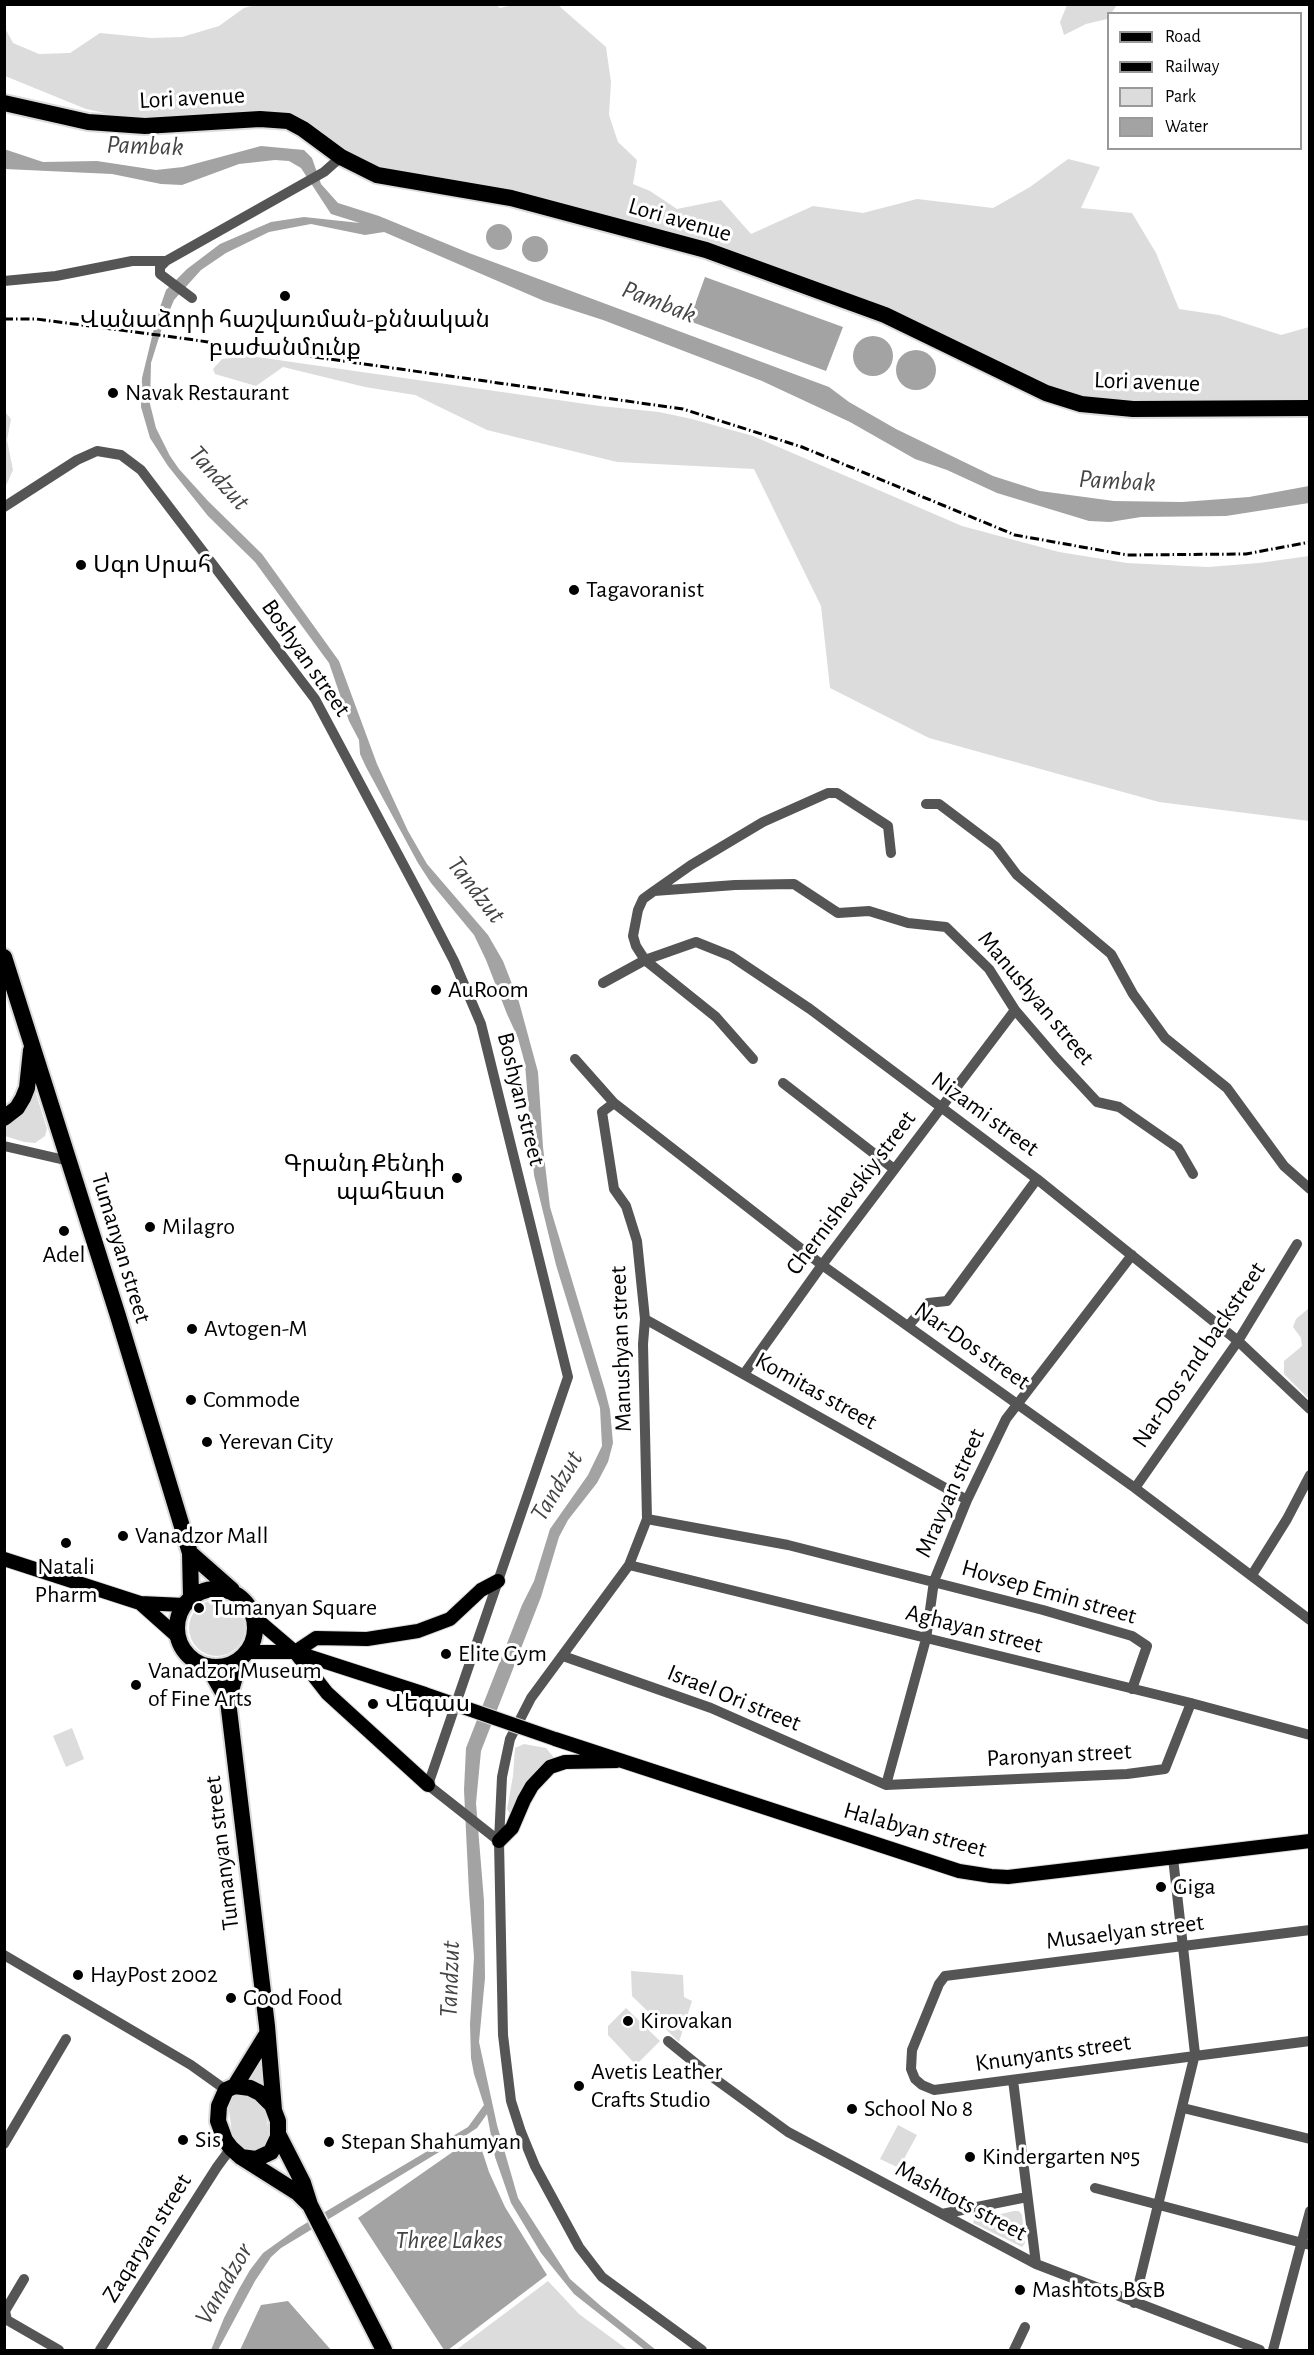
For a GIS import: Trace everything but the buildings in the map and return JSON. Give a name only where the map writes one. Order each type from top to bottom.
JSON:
[{"type":"highway","name":"Lori avenue","points":[[4,102],[88,122],[145,126],[260,119],[288,122],[303,129],[342,158],[377,175],[511,198],[706,250],[885,315],[1046,393],[1081,404],[1133,409],[1310,408]]},
{"type":"highway","points":[[4,115],[31,110]]},
{"type":"highway","name":"Tumanyan street","points":[[4,957],[189,1553],[187,1601]]},
{"type":"highway","points":[[4,1118],[17,1108],[27,1088],[31,1043]]},
{"type":"highway","points":[[189,1553],[244,1600],[254,1617],[256,1632],[244,1655],[228,1701]]},
{"type":"highway","points":[[235,1593],[212,1588],[187,1601],[179,1615],[177,1636],[189,1656],[208,1666],[225,1666],[244,1655]]},
{"type":"highway","points":[[208,1666],[228,1701]]},
{"type":"highway","name":"Tumanyan street","points":[[228,1701],[274,2110]]},
{"type":"highway","points":[[267,2034],[219,2106],[218,2121],[225,2140],[236,2153],[298,2193],[310,2205]]},
{"type":"highway","points":[[231,2088],[255,2090],[267,2099],[278,2121],[278,2134],[271,2152],[256,2159],[236,2153]]},
{"type":"highway","points":[[278,2134],[303,2183],[310,2205],[384,2350]]},
{"type":"main road","points":[[4,1559],[140,1603],[187,1601]]},
{"type":"main road","points":[[244,1655],[295,1652],[316,1638],[367,1639],[418,1631],[450,1619],[481,1590],[498,1581]]},
{"type":"main road","points":[[140,1603],[177,1636]]},
{"type":"main road","points":[[254,1617],[295,1652],[327,1693],[428,1785]]},
{"type":"main road","name":"Halabyan street","points":[[295,1652],[959,1871],[1008,1877],[1310,1841]]},
{"type":"main road","points":[[499,1842],[512,1828],[532,1786],[550,1767],[565,1762],[622,1761]]},
{"type":"street","points":[[192,298],[160,274],[160,267],[166,261],[324,172],[342,158]]},
{"type":"street","points":[[4,281],[56,276],[132,261],[166,261]]},
{"type":"street","name":"Boshyan street","points":[[4,507],[77,460],[98,451],[121,455],[141,470],[315,699],[454,961],[481,1024],[568,1377],[428,1785]]},
{"type":"street","points":[[753,1059],[716,1017],[645,960],[633,936],[634,924],[643,899],[691,865],[764,822],[828,793],[837,793],[888,826],[891,853]]},
{"type":"street","points":[[926,804],[939,804],[996,847],[1017,875],[1111,954],[1133,994],[1165,1038],[1227,1088],[1284,1166],[1310,1189]]},
{"type":"street","name":"Manushyan street","points":[[654,891],[735,885],[794,884],[838,913],[869,911],[908,923],[946,927],[988,969],[1015,1010],[1097,1102],[1119,1107],[1178,1148],[1193,1174]]},
{"type":"street","name":"Nizami street","points":[[603,983],[645,960],[696,942],[732,956],[810,1009],[1037,1179],[1238,1341],[1310,1409]]},
{"type":"street","name":"Chernishevskiy street","points":[[744,1374],[822,1264],[1015,1010]]},
{"type":"street","points":[[575,1059],[614,1102]]},
{"type":"street","points":[[783,1083],[894,1169]]},
{"type":"street","name":"Manushyan street","points":[[614,1102],[602,1112],[614,1189],[626,1206],[637,1241],[645,1319],[643,1344],[647,1519],[629,1565],[531,1698],[510,1739],[502,1777],[499,1842],[503,2035],[511,2101],[521,2132],[536,2166],[579,2247],[602,2277],[702,2350]]},
{"type":"street","name":"Nar-Dos street","points":[[614,1102],[822,1264],[1135,1488],[1310,1620]]},
{"type":"street","points":[[4,1146],[69,1161]]},
{"type":"street","points":[[908,1326],[928,1303],[947,1301],[1037,1179]]},
{"type":"street","name":"Nar-Dos 2nd backstreet","points":[[1135,1488],[1238,1341],[1297,1244]]},
{"type":"street","name":"Mravyan street","points":[[886,1785],[926,1639],[934,1581],[967,1500],[1006,1419],[1132,1256]]},
{"type":"street","name":"Komitas street","points":[[645,1319],[967,1500]]},
{"type":"street","points":[[1252,1575],[1287,1519],[1310,1475]]},
{"type":"street","name":"Hovsep Emin street","points":[[647,1519],[788,1545],[1043,1610],[1141,1640],[1147,1646],[1132,1689]]},
{"type":"street","name":"Aghayan street","points":[[629,1565],[1191,1703],[1310,1735]]},
{"type":"street","name":"Israel Ori street","points":[[563,1656],[711,1708],[886,1785]]},
{"type":"street","name":"Paronyan street","points":[[886,1785],[1127,1774],[1165,1769],[1191,1703]]},
{"type":"street","points":[[428,1785],[499,1842]]},
{"type":"street","points":[[1134,2302],[1195,2054],[1173,1858]]},
{"type":"street","name":"Musaelyan street","points":[[945,1976],[1310,1930]]},
{"type":"street","points":[[4,1955],[231,2088]]},
{"type":"street","name":"Knunyants street","points":[[945,1976],[939,1984],[912,2050],[912,2069],[915,2079],[934,2090],[1195,2054],[1310,2041]]},
{"type":"street","points":[[4,2144],[66,2038]]},
{"type":"street","name":"Mashtots street","points":[[668,2041],[788,2132],[1036,2264],[1260,2350]]},
{"type":"street","points":[[1012,2080],[1036,2264]]},
{"type":"street","points":[[1182,2108],[1310,2139]]},
{"type":"street","name":"Zaqaryan street","points":[[100,2350],[210,2177],[236,2153]]},
{"type":"street","points":[[1095,2188],[1306,2244]]},
{"type":"street","points":[[942,2214],[1028,2197]]},
{"type":"street","points":[[1273,2350],[1306,2244],[1310,2211]]},
{"type":"street","points":[[24,2279],[5,2311],[7,2320],[58,2350]]},
{"type":"street","points":[[1014,2350],[1025,2327]]},
{"type":"green space","points":[[495,4],[500,8],[513,5],[558,5],[606,47],[611,82],[609,115],[618,142],[637,160],[633,184],[650,191],[677,209],[721,200],[751,234],[813,206],[863,213],[917,199],[993,208],[1030,187],[1068,159],[1100,167],[1081,208],[1132,213],[1156,253],[1179,309],[1219,315],[1281,335],[1309,327],[1309,403],[1124,402],[1084,397],[1052,386],[876,303],[394,172],[342,148],[293,116],[124,117],[86,109],[5,76],[4,26],[13,43],[39,54],[70,53],[100,33],[151,38],[182,37],[219,26],[244,8],[255,5]]},
{"type":"green space","points":[[1067,4],[1117,5],[1112,12],[1107,12],[1107,19],[1086,24],[1064,35],[1060,22]]},
{"type":"green space","points":[[250,356],[600,406],[659,412],[692,419],[753,436],[962,526],[1059,552],[1127,563],[1208,567],[1309,556],[1309,821],[1159,802],[929,738],[830,688],[821,606],[754,469],[617,462],[487,430],[415,395],[365,387],[283,367],[256,386],[215,374],[213,369],[222,359]]},
{"type":"green space","points":[[5,412],[11,419],[7,440],[13,470],[5,488]]},
{"type":"green space","points":[[31,1077],[47,1129],[45,1136],[35,1143],[5,1136],[5,1121]]},
{"type":"green space","points":[[1309,1308],[1309,1399],[1284,1374],[1284,1361],[1302,1346],[1301,1338],[1293,1327],[1296,1319]]},
{"type":"green space","points":[[212,1600],[222,1600],[237,1608],[243,1617],[245,1628],[243,1639],[237,1648],[222,1656],[212,1656],[201,1651],[194,1644],[189,1633],[189,1623],[194,1612],[201,1605]]},
{"type":"green space","points":[[72,1728],[84,1759],[66,1767],[53,1736]]},
{"type":"green space","points":[[524,1744],[546,1748],[555,1759],[511,1816],[507,1809],[515,1748]]},
{"type":"green space","points":[[631,1971],[683,1975],[684,1997],[692,2001],[679,2042],[632,1996]]},
{"type":"green space","points":[[626,2008],[660,2041],[636,2065],[608,2035],[608,2026]]},
{"type":"green space","points":[[263,2059],[267,2092],[246,2079]]},
{"type":"green space","points":[[247,2092],[265,2108],[269,2134],[269,2144],[266,2149],[250,2152],[241,2148],[233,2139],[228,2104],[234,2093]]},
{"type":"green space","points":[[898,2125],[917,2135],[899,2168],[880,2159]]},
{"type":"green space","points":[[1019,2211],[1022,2215],[1025,2243],[1022,2247],[973,2223],[974,2220]]},
{"type":"green space","points":[[548,2281],[579,2314],[628,2350],[456,2350]]},
{"type":"water","points":[[261,146],[304,150],[312,158],[321,184],[338,203],[379,216],[469,253],[829,387],[849,402],[896,429],[993,476],[1040,491],[1114,501],[1182,502],[1249,497],[1309,486],[1309,503],[1226,516],[1141,517],[1110,522],[1089,521],[997,493],[947,470],[915,459],[850,422],[762,381],[603,320],[544,301],[384,232],[365,235],[311,224],[269,232],[226,253],[201,270],[174,300],[161,331],[151,363],[150,404],[156,428],[170,456],[208,501],[262,554],[339,661],[377,764],[408,831],[427,864],[488,935],[503,961],[519,1002],[538,1072],[550,1207],[605,1390],[610,1410],[613,1443],[608,1462],[597,1483],[568,1520],[559,1537],[541,1597],[481,1751],[476,1803],[484,1901],[485,1978],[479,2042],[497,2125],[518,2198],[570,2279],[656,2350],[645,2350],[574,2294],[541,2253],[511,2203],[495,2157],[487,2114],[477,2128],[454,2143],[281,2248],[271,2257],[255,2281],[218,2350],[211,2350],[239,2289],[263,2253],[298,2228],[468,2127],[484,2105],[471,2058],[470,2024],[474,1957],[464,1790],[466,1748],[522,1605],[534,1581],[550,1529],[588,1475],[602,1446],[600,1408],[556,1265],[534,1175],[525,1064],[518,1038],[486,960],[474,935],[431,883],[418,863],[366,767],[360,754],[359,740],[349,721],[329,663],[255,562],[208,516],[168,466],[150,438],[141,407],[142,378],[157,316],[166,290],[187,269],[220,244],[271,222],[304,217],[360,223],[331,214],[301,168],[289,161],[275,160],[239,164],[182,185],[161,184],[112,174],[5,169],[4,149],[43,162],[97,161],[156,170],[183,167]]},
{"type":"water","points":[[499,224],[508,228],[512,237],[508,246],[499,250],[490,246],[486,237],[490,228]]},
{"type":"water","points":[[535,236],[544,240],[548,249],[544,258],[535,262],[526,258],[522,249],[526,240]]},
{"type":"water","points":[[705,277],[843,327],[826,371],[689,321]]},
{"type":"water","points":[[873,336],[881,337],[887,342],[892,348],[892,364],[887,370],[881,375],[873,376],[865,375],[859,370],[854,364],[853,356],[854,348],[859,342],[865,337]]},
{"type":"water","points":[[916,350],[930,356],[936,370],[930,384],[916,390],[902,384],[896,370],[902,356]]},
{"type":"water","name":"Three Lakes","points":[[477,2135],[489,2172],[505,2207],[547,2275],[448,2350],[444,2350],[358,2218]]},
{"type":"water","points":[[288,2301],[331,2350],[240,2350],[261,2305]]},
{"type":"railway","points":[[4,319],[36,319],[173,337],[683,409],[802,447],[1015,535],[1127,555],[1246,554],[1310,542]]},
{"type":"place","name":"Վանաձորի հաշվառման-քննական բաժանմունք","points":[[285,296]]},
{"type":"place","name":"Navak Restaurant","points":[[113,393]]},
{"type":"place","name":"Սգո Սրահ","points":[[81,565]]},
{"type":"place","name":"Tagavoranist","points":[[574,590]]},
{"type":"place","name":"AuRoom","points":[[436,990]]},
{"type":"place","name":"Գրանդ Քենդի պահեստ","points":[[457,1178]]},
{"type":"place","name":"Milagro","points":[[150,1227]]},
{"type":"place","name":"Adel","points":[[64,1231]]},
{"type":"place","name":"Avtogen-M","points":[[192,1329]]},
{"type":"place","name":"Commode","points":[[191,1400]]},
{"type":"place","name":"Yerevan City","points":[[207,1442]]},
{"type":"place","name":"Vanadzor Mall","points":[[123,1536]]},
{"type":"place","name":"Natali Pharm","points":[[66,1543]]},
{"type":"place","name":"Tumanyan Square","points":[[199,1608]]},
{"type":"place","name":"Elite Gym","points":[[446,1654]]},
{"type":"place","name":"Vanadzor Museum of Fine Arts","points":[[136,1685]]},
{"type":"place","name":"Վեգաս","points":[[373,1704]]},
{"type":"place","name":"Giga","points":[[1161,1887]]},
{"type":"place","name":"HayPost 2002","points":[[78,1975]]},
{"type":"place","name":"Good Food","points":[[231,1998]]},
{"type":"place","name":"Kirovakan","points":[[628,2021]]},
{"type":"place","name":"Avetis Leather Crafts Studio","points":[[579,2086]]},
{"type":"place","name":"School No 8","points":[[852,2109]]},
{"type":"place","name":"Sis","points":[[183,2140]]},
{"type":"place","name":"Stepan Shahumyan","points":[[329,2142]]},
{"type":"place","name":"Kindergarten №5","points":[[970,2157]]},
{"type":"place","name":"Mashtots B&B","points":[[1020,2290]]},
{"type":"water label","name":"Pambak","points":[[145,146]]},
{"type":"water label","name":"Pambak","points":[[659,302]]},
{"type":"water label","name":"Tandzut","points":[[219,478]]},
{"type":"water label","name":"Pambak","points":[[1117,481]]},
{"type":"water label","name":"Tandzut","points":[[476,890]]},
{"type":"water label","name":"Tandzut","points":[[557,1486]]},
{"type":"water label","name":"Tandzut","points":[[450,1979]]},
{"type":"water label","name":"Vanadzor","points":[[224,2284]]}]
